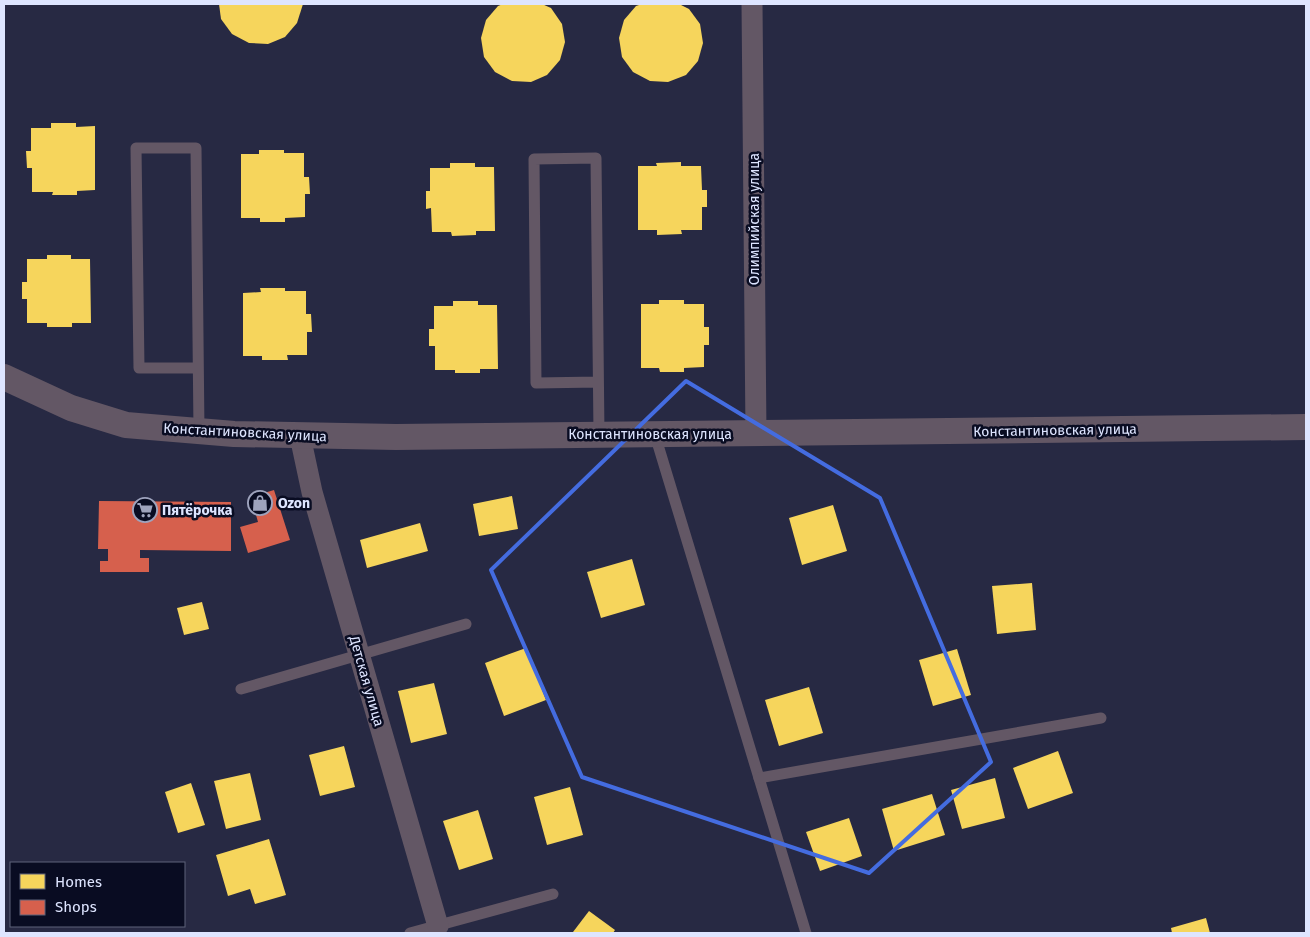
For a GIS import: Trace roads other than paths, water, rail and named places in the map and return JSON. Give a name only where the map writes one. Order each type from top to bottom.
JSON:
[{"type":"street","name":"Олимпийская улица","points":[[752,4],[756,434]]},
{"type":"street","name":"Константиновская улица","points":[[4,378],[71,408],[126,425],[199,432],[300,436],[655,435],[1306,427]]},
{"type":"street","name":"Детская улица","points":[[300,436],[312,492],[438,926]]},
{"type":"lane","points":[[198,368],[139,368],[136,148],[196,148],[199,432]]},
{"type":"lane","points":[[598,382],[536,383],[534,159],[596,158],[599,434]]},
{"type":"lane","points":[[655,435],[806,933]]},
{"type":"lane","points":[[241,689],[466,624]]},
{"type":"lane","points":[[759,778],[1101,718]]},
{"type":"lane","points":[[410,933],[552,894]]},
{"type":"place","name":"Ozon","points":[[260,503]]},
{"type":"place","name":"Пятёрочка","points":[[145,510]]}]
